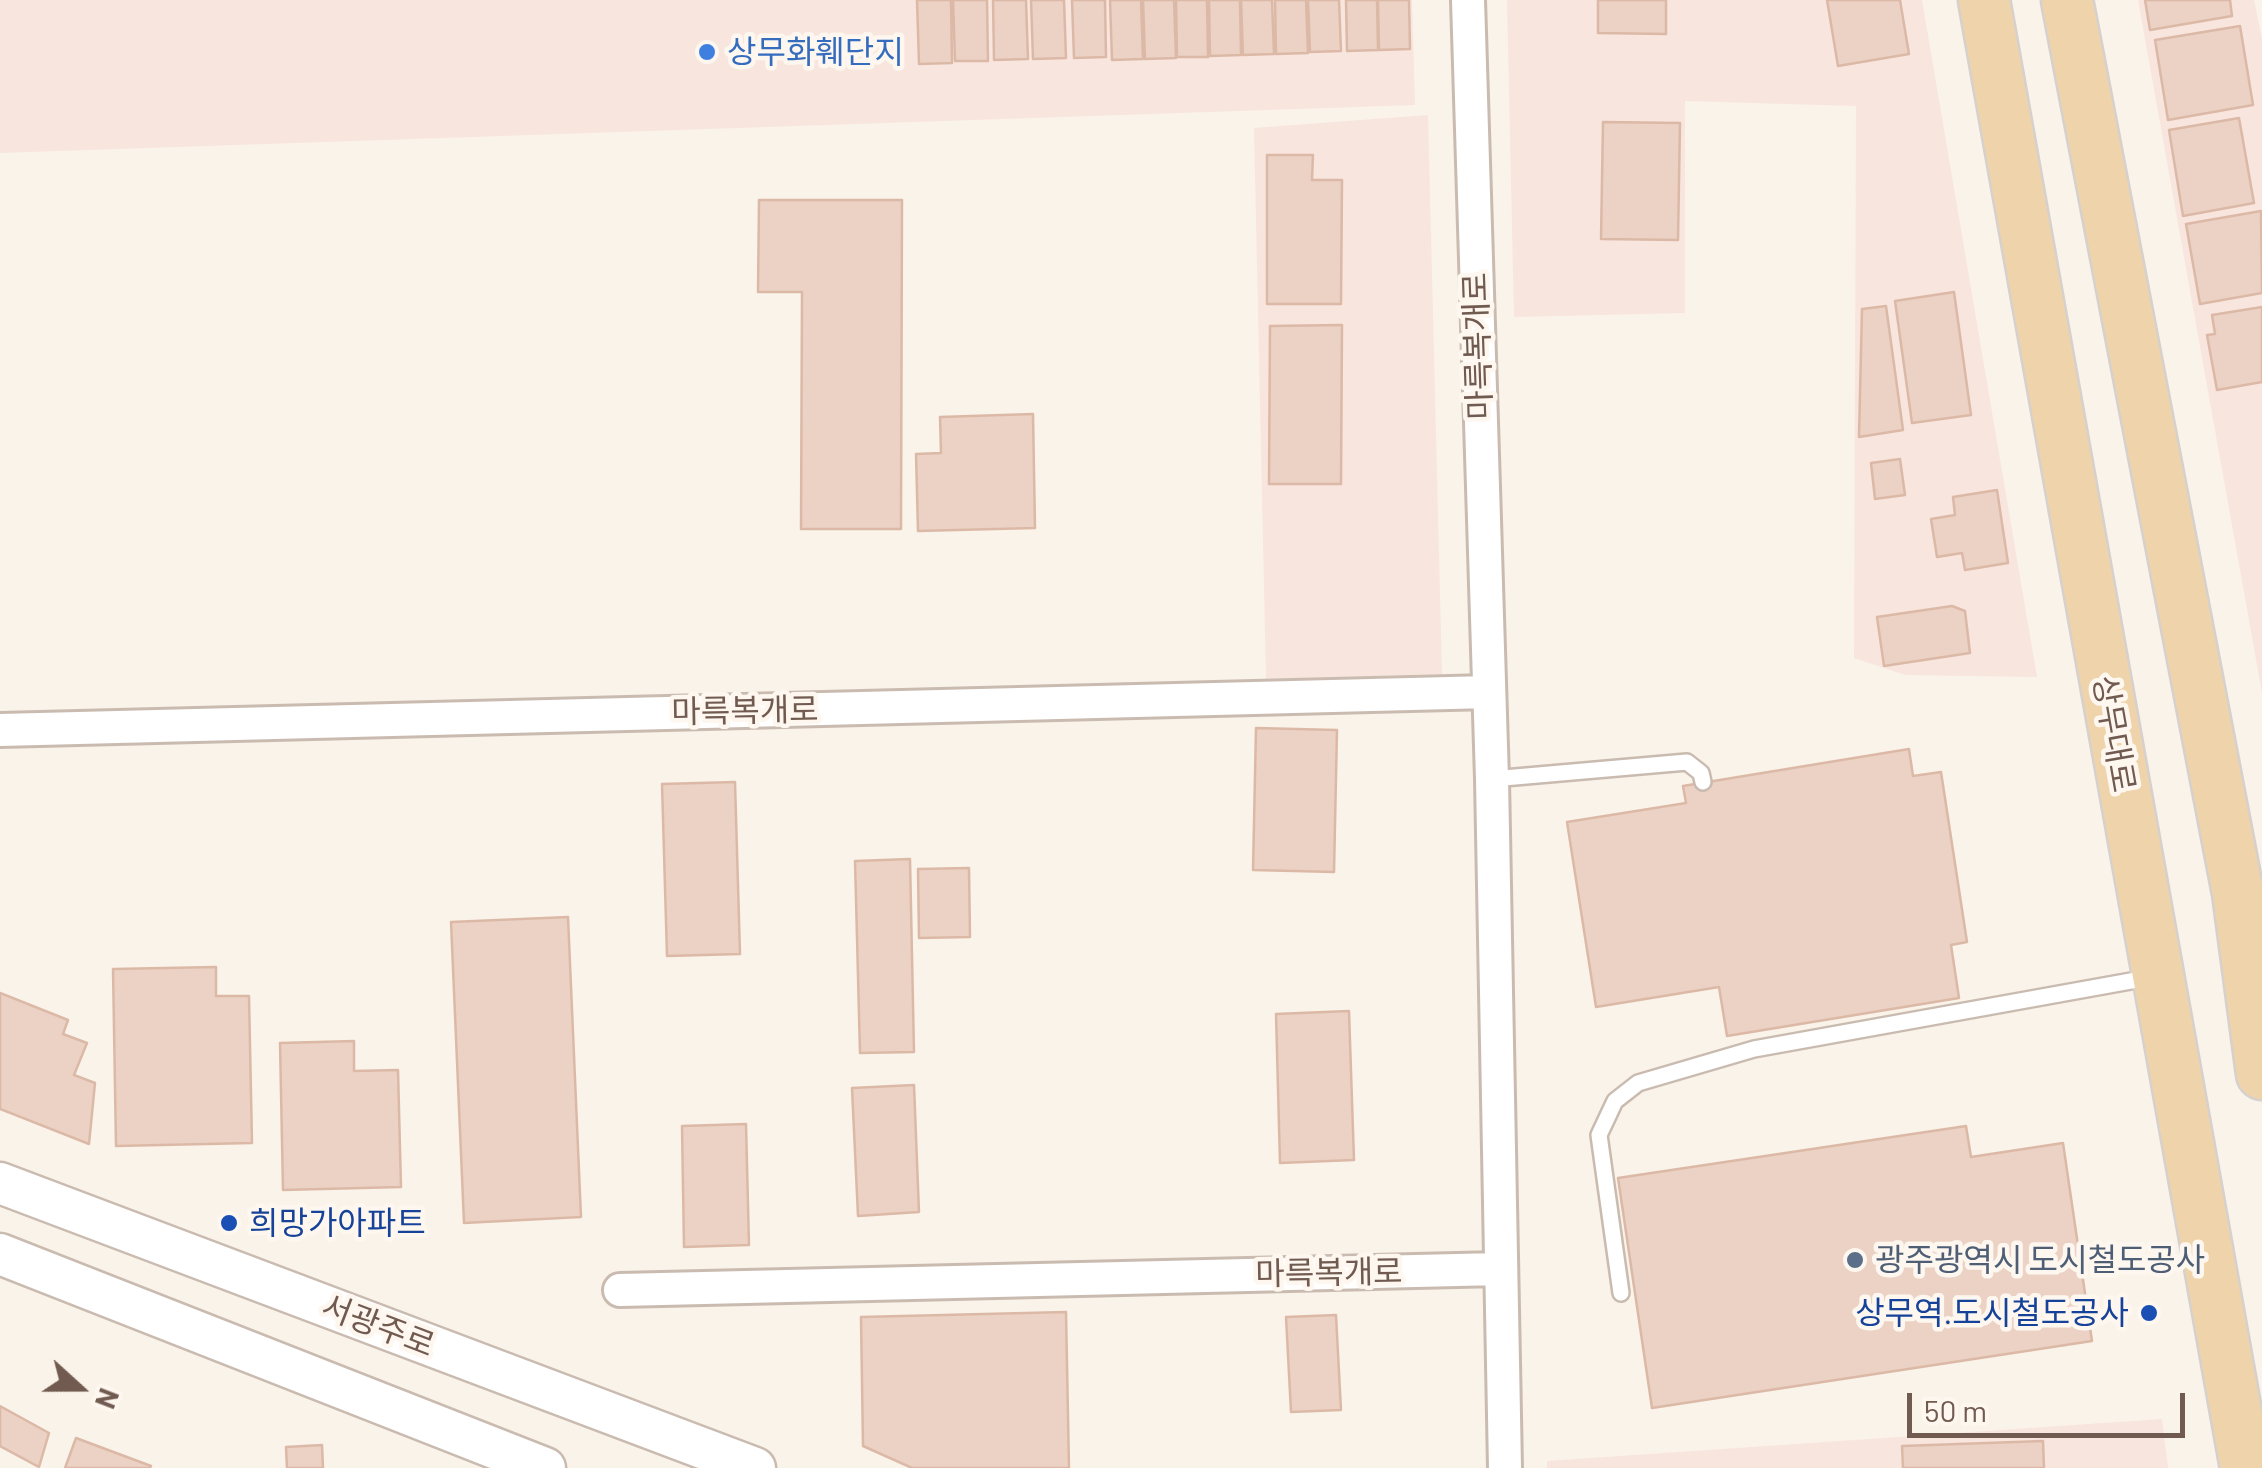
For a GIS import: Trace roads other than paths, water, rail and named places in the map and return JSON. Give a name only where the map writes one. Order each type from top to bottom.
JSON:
[{"type":"main road","name":"상무대로","points":[[1984,0],[2246,1468]]},
{"type":"main road","points":[[2068,0],[2238,894],[2262,1074]]},
{"type":"street","name":"마륵복개로","points":[[1468,0],[1492,779],[1505,1468]]},
{"type":"street","name":"마륵복개로","points":[[0,730],[1489,692]]},
{"type":"street","name":"서광주로","points":[[0,1183],[755,1468]]},
{"type":"street","points":[[0,1254],[545,1468]]},
{"type":"street","name":"마륵복개로","points":[[620,1290],[1499,1269]]},
{"type":"lane","points":[[1492,779],[1687,762],[1701,773],[1703,782]]},
{"type":"lane","points":[[1621,1293],[1600,1135],[1615,1101],[1638,1083],[1754,1049],[2157,976]]},
{"type":"lane","points":[[1751,1032],[1754,1049]]},
{"type":"place","name":"상무화훼단지","points":[[707,52]]},
{"type":"place","name":"희망가아파트","points":[[229,1223]]},
{"type":"place","name":"광주광역시 도시철도공사","points":[[1855,1260]]},
{"type":"place","name":"상무역.도시철도공사","points":[[2149,1313]]}]
